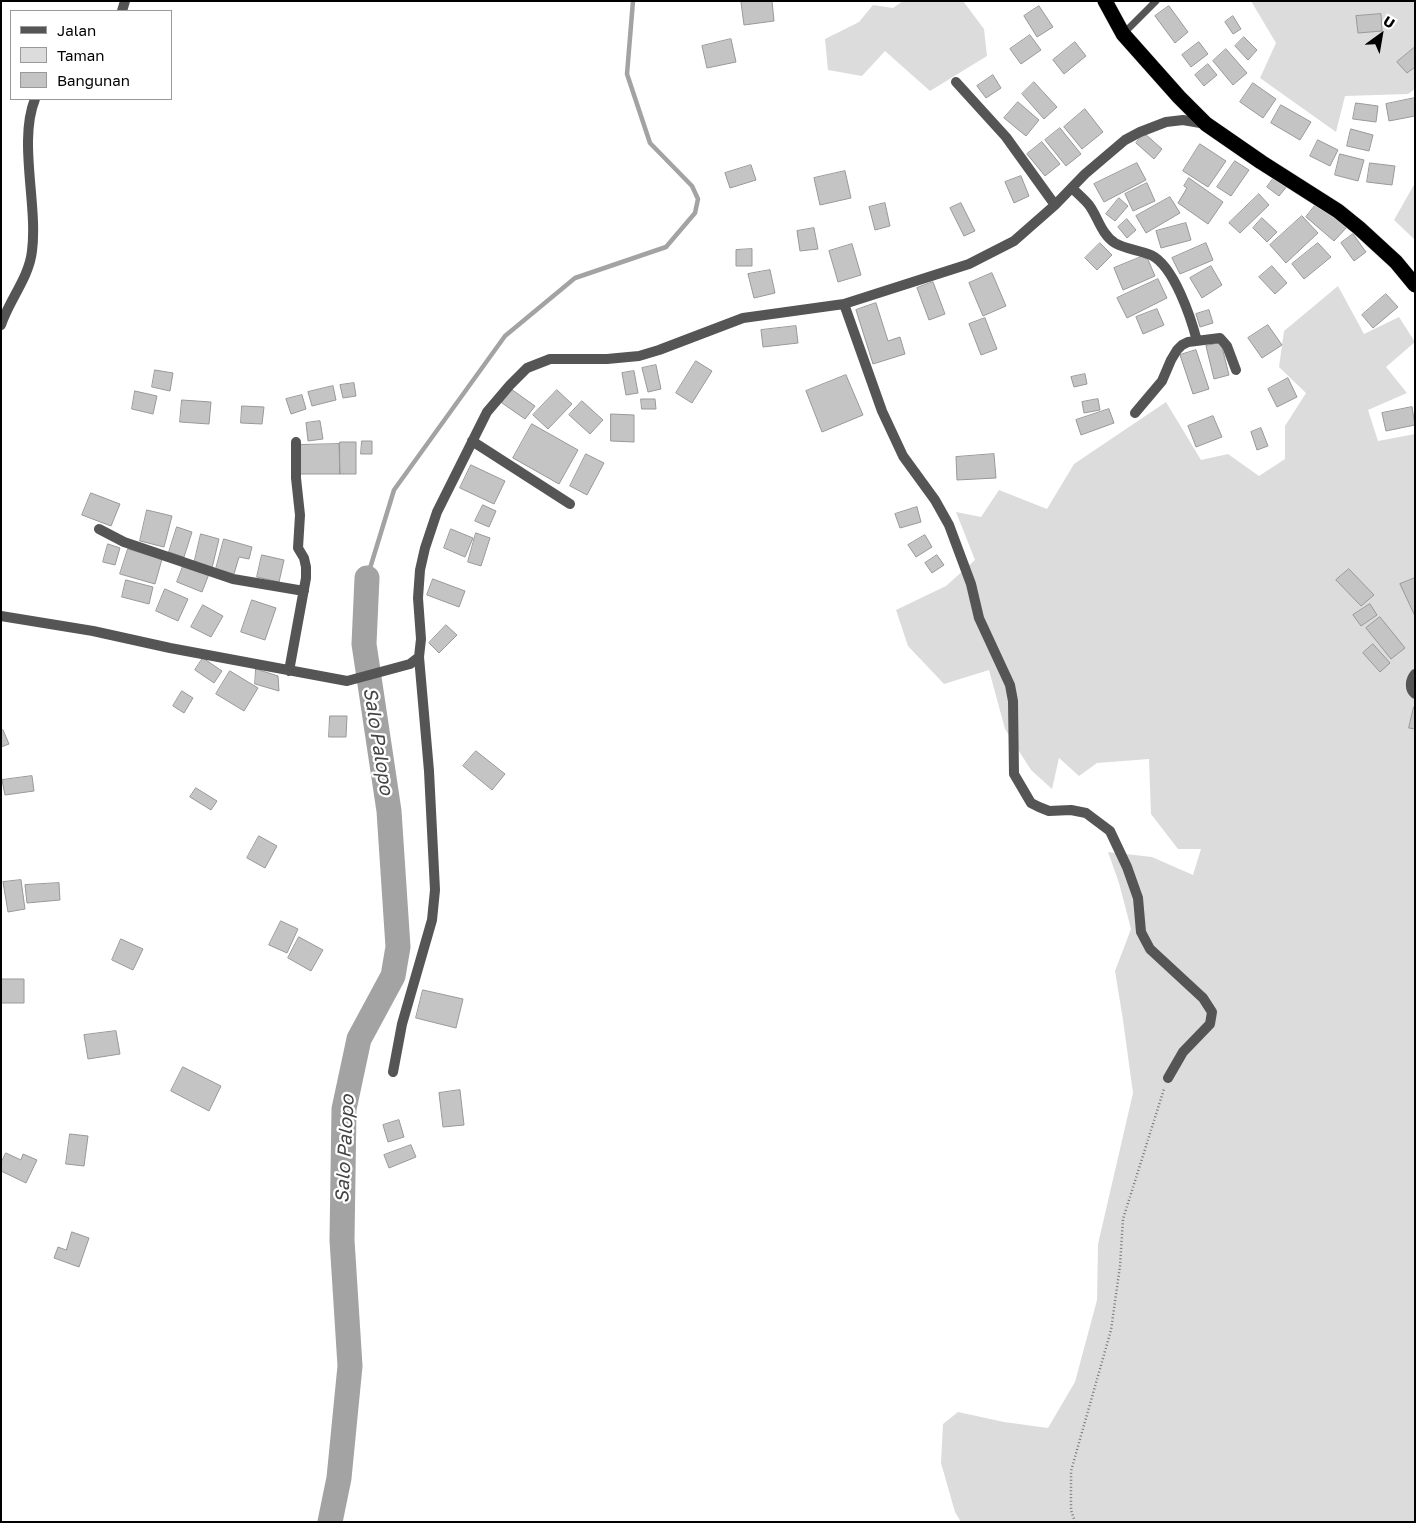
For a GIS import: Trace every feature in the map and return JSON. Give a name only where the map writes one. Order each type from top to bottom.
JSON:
[{"type":"highway","points":[[1105,1],[1123,34],[1179,97],[1206,124],[1345,217],[1396,262],[1415,285]]},
{"type":"street","points":[[956,82],[1006,137],[1055,206]]},
{"type":"street","points":[[1,325],[25,274],[32,253],[33,232],[29,142],[30,117],[35,100]]},
{"type":"street","points":[[393,1072],[402,1024],[432,920],[435,890],[429,772],[414,660],[421,639],[418,598],[420,570],[437,512],[487,412],[510,385],[527,368],[550,359],[607,359],[639,356],[743,318],[844,304],[969,264],[1014,241],[1055,206],[1085,174],[1125,140],[1166,122],[1183,120],[1206,124]]},
{"type":"street","points":[[1072,189],[1090,206],[1106,234],[1114,243],[1152,256],[1169,273],[1184,302],[1197,341]]},
{"type":"street","points":[[844,304],[882,411],[902,456],[935,500],[949,525],[971,584],[979,618],[1010,685],[1013,701],[1014,774],[1031,803],[1049,811],[1071,810],[1086,813],[1110,831],[1127,867],[1138,898],[1141,932],[1150,949],[1203,998],[1212,1012],[1210,1024],[1183,1052],[1168,1078]]},
{"type":"street","points":[[1135,413],[1162,381],[1177,350],[1188,342],[1215,338],[1224,340],[1236,370]]},
{"type":"street","points":[[289,671],[304,591],[306,567],[304,558],[298,548],[300,515],[296,478],[296,442]]},
{"type":"street","points":[[472,442],[570,504]]},
{"type":"street","points":[[99,529],[124,542],[233,579],[304,591]]},
{"type":"street","points":[[1,616],[93,631],[170,648],[347,681],[414,660]]},
{"type":"street","points":[[1415,674],[1410,686],[1411,691],[1415,694]]},
{"type":"lane","points":[[1123,34],[1156,1]]},
{"type":"path","points":[[1075,1522],[1071,1510],[1070,1471],[1110,1330],[1120,1266],[1123,1219],[1168,1078]]},
{"type":"green space","points":[[903,1],[963,1],[984,29],[987,56],[930,91],[885,51],[862,76],[828,70],[825,39],[859,22],[873,5],[893,8]]},
{"type":"green space","points":[[1251,1],[1415,1],[1415,89],[1408,94],[1345,96],[1336,132],[1260,78],[1276,43]]},
{"type":"green space","points":[[1415,183],[1415,240],[1394,220]]},
{"type":"green space","points":[[1338,286],[1364,334],[1399,317],[1415,342],[1386,367],[1407,393],[1368,410],[1378,441],[1415,434],[1415,1522],[961,1522],[955,1512],[941,1463],[943,1424],[958,1412],[1004,1422],[1048,1428],[1075,1382],[1097,1300],[1098,1244],[1133,1093],[1115,971],[1131,929],[1119,883],[1108,852],[1152,857],[1193,875],[1201,849],[1178,849],[1151,814],[1149,759],[1097,763],[1079,776],[1059,758],[1052,789],[1031,770],[1005,729],[989,670],[944,684],[908,646],[896,610],[946,586],[975,560],[956,512],[981,517],[999,490],[1047,509],[1074,464],[1166,402],[1201,460],[1228,454],[1259,476],[1285,459],[1285,426],[1306,393],[1279,367],[1284,331]]},
{"type":"building","points":[[772,1],[774,21],[744,25],[741,2]]},
{"type":"building","points":[[1039,6],[1053,27],[1037,37],[1024,16]]},
{"type":"building","points":[[1169,6],[1188,32],[1175,43],[1155,16]]},
{"type":"building","points":[[1381,14],[1382,31],[1358,33],[1356,16]]},
{"type":"building","points":[[1233,16],[1241,29],[1233,34],[1225,22]]},
{"type":"building","points":[[1030,35],[1041,50],[1021,64],[1010,49]]},
{"type":"building","points":[[1244,37],[1257,50],[1248,60],[1235,46]]},
{"type":"building","points":[[731,39],[736,62],[707,68],[702,46]]},
{"type":"building","points":[[1075,42],[1086,56],[1064,74],[1053,60]]},
{"type":"building","points":[[1199,42],[1208,54],[1191,67],[1182,55]]},
{"type":"building","points":[[1415,47],[1415,67],[1407,73],[1397,62]]},
{"type":"building","points":[[1226,49],[1247,73],[1233,85],[1213,61]]},
{"type":"building","points":[[1208,64],[1217,75],[1204,86],[1195,75]]},
{"type":"building","points":[[993,75],[1001,88],[986,98],[977,86]]},
{"type":"building","points":[[1034,82],[1057,107],[1044,119],[1022,94]]},
{"type":"building","points":[[1253,83],[1276,99],[1263,118],[1240,102]]},
{"type":"building","points":[[1415,98],[1415,116],[1389,121],[1386,104]]},
{"type":"building","points":[[1018,102],[1039,120],[1026,136],[1004,118]]},
{"type":"building","points":[[1356,103],[1378,106],[1376,122],[1353,119]]},
{"type":"building","points":[[1281,105],[1311,122],[1300,140],[1271,123]]},
{"type":"building","points":[[1085,109],[1103,132],[1082,149],[1064,127]]},
{"type":"building","points":[[1060,128],[1081,154],[1066,166],[1045,140]]},
{"type":"building","points":[[1351,129],[1373,135],[1369,151],[1347,146]]},
{"type":"building","points":[[1144,133],[1162,149],[1154,159],[1136,143]]},
{"type":"building","points":[[1318,140],[1338,150],[1330,166],[1310,156]]},
{"type":"building","points":[[1042,142],[1060,164],[1045,176],[1027,154]]},
{"type":"building","points":[[1200,144],[1226,161],[1208,187],[1183,171]]},
{"type":"building","points":[[1340,154],[1364,160],[1358,181],[1335,175]]},
{"type":"building","points":[[1235,161],[1249,170],[1231,196],[1217,187]]},
{"type":"building","points":[[1137,163],[1146,180],[1104,202],[1094,184]]},
{"type":"building","points":[[1370,163],[1395,166],[1392,185],[1367,182]]},
{"type":"building","points":[[751,165],[756,180],[730,188],[725,173]]},
{"type":"building","points":[[845,171],[851,198],[820,205],[814,178]]},
{"type":"building","points":[[1276,175],[1288,185],[1279,196],[1267,187]]},
{"type":"building","points":[[1021,176],[1029,196],[1014,203],[1005,182]]},
{"type":"building","points":[[1189,178],[1223,202],[1208,224],[1178,203],[1187,188],[1184,186]]},
{"type":"building","points":[[1147,183],[1155,201],[1133,211],[1125,194]]},
{"type":"building","points":[[1259,194],[1269,205],[1240,233],[1229,223]]},
{"type":"building","points":[[1170,197],[1180,213],[1146,233],[1136,216]]},
{"type":"building","points":[[1119,198],[1128,206],[1115,221],[1106,214]]},
{"type":"building","points":[[1318,202],[1347,227],[1334,241],[1306,217]]},
{"type":"building","points":[[885,203],[890,226],[875,230],[869,207]]},
{"type":"building","points":[[961,203],[975,231],[964,236],[950,208]]},
{"type":"building","points":[[1302,216],[1318,233],[1286,263],[1270,245]]},
{"type":"building","points":[[1262,218],[1277,232],[1267,242],[1253,228]]},
{"type":"building","points":[[1127,219],[1136,230],[1127,238],[1118,227]]},
{"type":"building","points":[[1186,223],[1191,240],[1161,248],[1156,231]]},
{"type":"building","points":[[814,228],[818,249],[800,251],[797,231]]},
{"type":"building","points":[[1353,234],[1366,252],[1354,261],[1341,243]]},
{"type":"building","points":[[1100,243],[1112,255],[1097,270],[1085,258]]},
{"type":"building","points":[[1206,243],[1213,260],[1180,274],[1172,258]]},
{"type":"building","points":[[1318,243],[1331,257],[1304,279],[1292,264]]},
{"type":"building","points":[[852,244],[861,275],[838,282],[829,251]]},
{"type":"building","points":[[752,249],[752,266],[736,266],[736,250]]},
{"type":"building","points":[[1146,255],[1155,276],[1123,290],[1114,268]]},
{"type":"building","points":[[1211,266],[1222,285],[1202,298],[1190,278]]},
{"type":"building","points":[[1272,266],[1287,283],[1275,294],[1259,277]]},
{"type":"building","points":[[770,270],[775,293],[754,298],[748,274]]},
{"type":"building","points":[[992,273],[1006,306],[983,316],[969,283]]},
{"type":"building","points":[[1158,279],[1167,298],[1127,318],[1117,298]]},
{"type":"building","points":[[933,282],[945,314],[929,320],[917,288]]},
{"type":"building","points":[[1386,294],[1398,307],[1373,328],[1362,315]]},
{"type":"building","points":[[876,303],[888,341],[900,337],[905,354],[873,364],[856,310]]},
{"type":"building","points":[[1157,309],[1164,325],[1143,334],[1136,317]]},
{"type":"building","points":[[1209,310],[1213,323],[1200,327],[1196,314]]},
{"type":"building","points":[[985,318],[997,349],[981,355],[969,324]]},
{"type":"building","points":[[1268,325],[1282,345],[1262,358],[1248,338]]},
{"type":"building","points":[[796,326],[798,343],[763,347],[761,330]]},
{"type":"building","points":[[1221,343],[1229,375],[1214,379],[1206,346]]},
{"type":"building","points":[[1196,350],[1209,389],[1193,394],[1180,355]]},
{"type":"building","points":[[696,361],[712,371],[692,403],[676,393]]},
{"type":"building","points":[[656,365],[661,389],[648,392],[642,368]]},
{"type":"building","points":[[155,370],[173,373],[170,391],[152,387]]},
{"type":"building","points":[[634,371],[638,393],[626,395],[622,373]]},
{"type":"building","points":[[1085,374],[1087,384],[1074,387],[1071,377]]},
{"type":"building","points":[[846,375],[863,415],[822,432],[806,391]]},
{"type":"building","points":[[1288,378],[1297,397],[1277,407],[1268,389]]},
{"type":"building","points":[[354,383],[356,396],[343,398],[340,385]]},
{"type":"building","points":[[333,386],[336,400],[312,406],[308,392]]},
{"type":"building","points":[[511,389],[535,406],[525,419],[502,403]]},
{"type":"building","points":[[557,390],[572,404],[548,429],[533,415]]},
{"type":"building","points":[[135,391],[157,396],[153,414],[132,409]]},
{"type":"building","points":[[302,395],[306,409],[291,414],[286,399]]},
{"type":"building","points":[[641,399],[655,399],[656,409],[642,409]]},
{"type":"building","points":[[1098,399],[1100,410],[1084,413],[1082,402]]},
{"type":"building","points":[[182,400],[211,402],[209,424],[180,422]]},
{"type":"building","points":[[582,401],[603,420],[590,434],[569,415]]},
{"type":"building","points":[[242,406],[264,407],[262,424],[241,423]]},
{"type":"building","points":[[1412,407],[1415,425],[1386,431],[1382,413]]},
{"type":"building","points":[[1109,409],[1114,423],[1081,435],[1076,420]]},
{"type":"building","points":[[611,414],[634,415],[634,442],[611,441]]},
{"type":"building","points":[[1213,416],[1222,437],[1196,447],[1188,426]]},
{"type":"building","points":[[320,421],[323,439],[308,441],[306,423]]},
{"type":"building","points":[[532,424],[578,450],[559,484],[513,458]]},
{"type":"building","points":[[1261,428],[1268,446],[1257,450],[1251,432]]},
{"type":"building","points":[[362,441],[372,441],[372,454],[361,454]]},
{"type":"building","points":[[340,442],[356,442],[356,474],[340,474]]},
{"type":"building","points":[[339,444],[340,474],[299,474],[298,445]]},
{"type":"building","points":[[586,454],[604,463],[587,495],[570,486]]},
{"type":"building","points":[[994,454],[996,478],[957,480],[956,457]]},
{"type":"building","points":[[471,465],[505,481],[494,504],[460,488]]},
{"type":"building","points":[[91,493],[120,504],[111,526],[82,515]]},
{"type":"building","points":[[483,505],[496,511],[489,527],[475,521]]},
{"type":"building","points":[[917,507],[921,522],[900,528],[895,514]]},
{"type":"building","points":[[147,510],[172,516],[164,547],[140,541]]},
{"type":"building","points":[[177,527],[192,532],[184,557],[169,552]]},
{"type":"building","points":[[451,529],[473,538],[465,557],[444,548]]},
{"type":"building","points":[[476,533],[490,538],[481,566],[468,562]]},
{"type":"building","points":[[201,534],[219,539],[212,568],[194,564]]},
{"type":"building","points":[[925,535],[932,547],[916,557],[908,545]]},
{"type":"building","points":[[224,539],[252,547],[249,559],[239,557],[234,574],[216,569]]},
{"type":"building","points":[[108,544],[120,548],[115,565],[103,562]]},
{"type":"building","points":[[128,549],[162,559],[155,584],[120,574]]},
{"type":"building","points":[[262,555],[284,560],[279,582],[257,577]]},
{"type":"building","points":[[937,555],[944,565],[932,573],[925,563]]},
{"type":"building","points":[[184,564],[209,574],[202,592],[177,582]]},
{"type":"building","points":[[1349,569],[1374,595],[1361,606],[1336,580]]},
{"type":"building","points":[[1415,578],[1415,616],[1400,584]]},
{"type":"building","points":[[433,579],[465,591],[459,607],[427,595]]},
{"type":"building","points":[[126,580],[153,587],[149,604],[122,597]]},
{"type":"building","points":[[165,589],[188,599],[178,621],[156,611]]},
{"type":"building","points":[[252,600],[276,608],[265,640],[241,632]]},
{"type":"building","points":[[1370,604],[1377,615],[1361,626],[1353,615]]},
{"type":"building","points":[[203,605],[223,616],[211,637],[191,627]]},
{"type":"building","points":[[1380,617],[1405,648],[1391,659],[1366,628]]},
{"type":"building","points":[[446,625],[457,635],[439,653],[429,643]]},
{"type":"building","points":[[1373,644],[1390,663],[1380,672],[1363,653]]},
{"type":"building","points":[[203,658],[222,671],[214,683],[195,670]]},
{"type":"building","points":[[256,669],[278,676],[279,691],[255,684]]},
{"type":"building","points":[[230,671],[258,688],[244,711],[216,694]]},
{"type":"building","points":[[182,691],[193,698],[184,713],[173,706]]},
{"type":"building","points":[[1415,707],[1415,729],[1409,728]]},
{"type":"building","points":[[330,716],[347,716],[346,737],[329,737]]},
{"type":"building","points":[[3,730],[9,744],[1,747],[1,731]]},
{"type":"building","points":[[476,751],[505,774],[492,790],[463,766]]},
{"type":"building","points":[[32,776],[34,791],[5,795],[2,780]]},
{"type":"building","points":[[196,788],[217,801],[211,810],[190,797]]},
{"type":"building","points":[[259,836],[277,846],[265,868],[247,858]]},
{"type":"building","points":[[21,880],[25,909],[8,912],[3,882]]},
{"type":"building","points":[[59,883],[60,900],[27,903],[25,885]]},
{"type":"building","points":[[281,921],[298,929],[287,953],[269,945]]},
{"type":"building","points":[[299,937],[323,950],[311,971],[288,958]]},
{"type":"building","points":[[121,939],[143,949],[133,970],[112,960]]},
{"type":"building","points":[[1,979],[24,979],[24,1003],[1,1003]]},
{"type":"building","points":[[423,990],[463,999],[456,1028],[416,1018]]},
{"type":"building","points":[[116,1031],[120,1054],[88,1059],[84,1035]]},
{"type":"building","points":[[183,1067],[221,1086],[209,1111],[171,1091]]},
{"type":"building","points":[[460,1090],[464,1125],[443,1127],[439,1093]]},
{"type":"building","points":[[399,1120],[404,1137],[388,1142],[383,1125]]},
{"type":"building","points":[[70,1134],[88,1136],[84,1166],[66,1164]]},
{"type":"building","points":[[411,1145],[416,1157],[389,1168],[384,1155]]},
{"type":"building","points":[[6,1153],[21,1160],[23,1154],[37,1160],[26,1183],[1,1171],[1,1163]]},
{"type":"building","points":[[72,1232],[89,1238],[79,1267],[54,1258],[58,1247],[66,1250]]},
{"type":"waterway","points":[[367,578],[394,490],[505,336],[575,278],[666,247],[695,213],[698,199],[692,186],[650,143],[627,74],[633,1]]},
{"type":"waterway","name":"Salo Palopo","points":[[330,1522],[339,1478],[350,1366],[342,1240],[344,1109],[359,1039],[393,976],[398,947],[389,811],[364,644],[367,578]]}]
